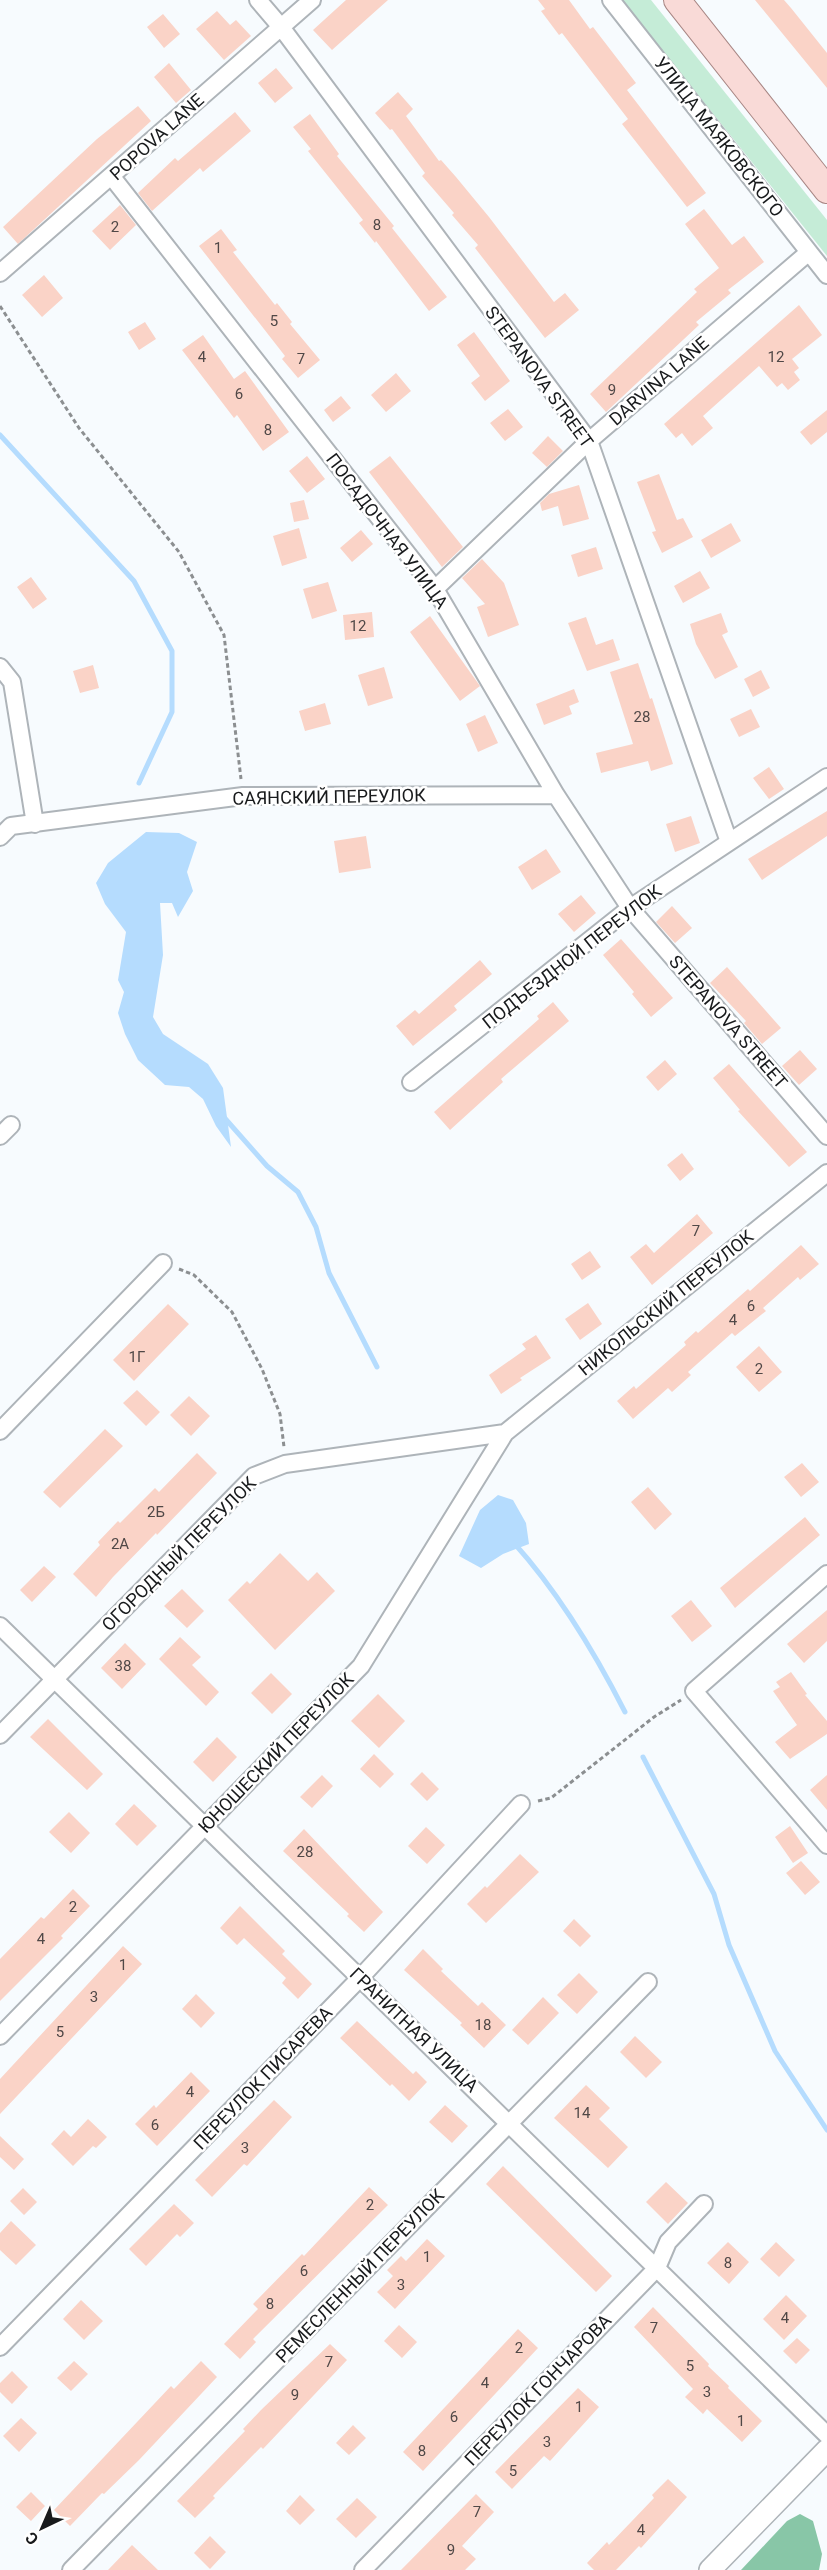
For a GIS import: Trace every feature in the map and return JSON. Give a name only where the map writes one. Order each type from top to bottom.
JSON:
[{"type":"main road","points":[[677,0],[827,190]]},
{"type":"street","name":"STEPANOVA STREET","points":[[258,0],[281,27],[589,441],[729,842]]},
{"type":"street","name":"POPOVA LANE","points":[[0,273],[312,0]]},
{"type":"street","name":"УЛИЦА МАЯКОВСКОГО","points":[[611,0],[827,274]]},
{"type":"street","name":"ПОСАДОЧНАЯ УЛИЦА","points":[[112,177],[435,589],[556,795],[630,908]]},
{"type":"street","name":"DARVINA LANE","points":[[435,589],[589,441],[808,252]]},
{"type":"street","points":[[0,667],[12,682],[35,824]]},
{"type":"street","name":"ПОДЪЕЗДНОЙ ПЕРЕУЛОК","points":[[411,1082],[630,908],[827,777]]},
{"type":"street","name":"САЯНСКИЙ ПЕРЕУЛОК","points":[[4,827],[243,796],[556,795]]},
{"type":"street","name":"STEPANOVA STREET","points":[[630,908],[827,1136]]},
{"type":"street","name":"НИКОЛЬСКИЙ ПЕРЕУЛОК","points":[[505,1433],[827,1173]]},
{"type":"street","points":[[0,1431],[163,1263]]},
{"type":"street","name":"ОГОРОДНЫЙ ПЕРЕУЛОК","points":[[0,1735],[254,1476],[285,1464],[505,1433]]},
{"type":"street","name":"ЮНОШЕСКИЙ ПЕРЕУЛОК","points":[[0,2036],[361,1666],[505,1433]]},
{"type":"street","points":[[827,1574],[694,1691],[827,1845]]},
{"type":"street","name":"ГРАНИТНАЯ УЛИЦА","points":[[0,1626],[827,2435]]},
{"type":"street","name":"ПЕРЕУЛОК ПИСАРЕВА","points":[[0,2347],[360,1978],[522,1804]]},
{"type":"street","name":"РЕМЕСЛЕННЫЙ ПЕРЕУЛОК","points":[[72,2570],[648,1982]]},
{"type":"street","name":"ПЕРЕУЛОК ГОНЧАРОВА","points":[[363,2570],[657,2268],[668,2242],[704,2204]]},
{"type":"street","points":[[710,2570],[827,2450]]},
{"type":"path","points":[[0,306],[79,428],[179,552],[224,635],[243,796]]},
{"type":"path","points":[[163,1263],[194,1275],[232,1312],[262,1369],[280,1414],[285,1464]]},
{"type":"path","points":[[522,1804],[551,1798],[654,1717],[694,1691]]},
{"type":"green space","points":[[622,0],[651,0],[827,220],[827,256]]},
{"type":"green space","points":[[800,2514],[813,2521],[822,2554],[819,2570],[741,2570],[787,2521]]},
{"type":"water","points":[[146,832],[179,833],[197,842],[187,872],[193,891],[178,917],[172,903],[160,903],[163,955],[153,1017],[163,1034],[208,1064],[223,1088],[231,1147],[216,1126],[203,1099],[189,1087],[165,1085],[138,1060],[118,1013],[124,992],[118,980],[126,932],[105,904],[96,883],[108,863]]},
{"type":"water","points":[[498,1495],[513,1500],[526,1523],[529,1544],[503,1554],[481,1568],[459,1556],[480,1510]]},
{"type":"building","points":[[346,0],[388,0],[332,50],[313,30]]},
{"type":"building","points":[[538,0],[569,0],[590,29],[593,27],[636,83],[627,90],[706,193],[687,207],[622,124],[628,119],[562,33],[559,35],[541,11],[545,9]]},
{"type":"building","points":[[755,0],[784,0],[791,8],[827,53],[827,88]]},
{"type":"building","points":[[217,11],[230,25],[236,20],[251,36],[224,60],[196,29]]},
{"type":"building","points":[[163,14],[180,34],[164,48],[147,27]]},
{"type":"building","points":[[169,63],[191,90],[176,103],[154,77]]},
{"type":"building","points":[[276,68],[293,88],[275,103],[258,83]]},
{"type":"building","points":[[398,92],[413,109],[406,116],[439,161],[441,160],[489,217],[554,302],[565,293],[579,310],[545,338],[475,248],[478,245],[452,215],[454,213],[422,176],[425,173],[392,129],[390,130],[375,113]]},
{"type":"building","points":[[138,106],[151,121],[18,244],[3,227],[97,139]]},
{"type":"building","points":[[235,112],[251,131],[203,172],[200,168],[152,211],[138,193],[175,158],[178,161]]},
{"type":"building","points":[[310,114],[339,154],[337,156],[394,226],[392,228],[447,297],[429,311],[376,241],[375,243],[359,223],[363,220],[308,151],[311,149],[293,127]]},
{"type":"building","points":[[120,205],[136,225],[110,250],[92,231]]},
{"type":"building","points":[[704,209],[732,245],[744,236],[764,262],[728,290],[731,293],[696,322],[699,325],[606,412],[590,394],[697,292],[694,289],[719,268],[685,224]]},
{"type":"building","points":[[221,229],[237,250],[233,252],[275,305],[277,303],[292,322],[290,324],[320,360],[298,378],[282,359],[285,356],[199,246]]},
{"type":"building","points":[[44,275],[63,298],[42,317],[22,295]]},
{"type":"building","points":[[799,305],[822,335],[792,359],[799,368],[794,372],[800,380],[788,390],[782,383],[777,387],[759,366],[703,416],[713,428],[692,446],[682,433],[676,438],[664,424]]},
{"type":"building","points":[[145,322],[156,339],[139,350],[128,332]]},
{"type":"building","points":[[474,332],[510,381],[485,401],[471,383],[480,376],[457,345]]},
{"type":"building","points":[[203,335],[234,379],[245,371],[289,432],[263,451],[237,415],[234,418],[182,350]]},
{"type":"building","points":[[396,373],[411,391],[386,412],[371,395]]},
{"type":"building","points":[[341,396],[351,408],[333,422],[324,410]]},
{"type":"building","points":[[508,409],[523,427],[505,441],[490,423]]},
{"type":"building","points":[[827,410],[827,432],[811,445],[800,432]]},
{"type":"building","points":[[548,436],[563,451],[547,467],[532,453]]},
{"type":"building","points":[[307,456],[325,479],[307,493],[289,471]]},
{"type":"building","points":[[390,456],[463,547],[442,567],[369,472]]},
{"type":"building","points":[[659,474],[677,520],[683,518],[693,537],[662,553],[652,532],[656,531],[637,482]]},
{"type":"building","points":[[579,485],[589,519],[563,526],[558,506],[542,511],[540,503],[549,494]]},
{"type":"building","points":[[304,500],[309,519],[294,522],[290,503]]},
{"type":"building","points":[[731,523],[741,541],[711,558],[701,540]]},
{"type":"building","points":[[299,528],[307,558],[282,566],[273,536]]},
{"type":"building","points":[[361,530],[373,544],[352,562],[340,548]]},
{"type":"building","points":[[596,547],[603,569],[578,577],[571,555]]},
{"type":"building","points":[[482,559],[504,583],[519,625],[488,637],[477,607],[485,604],[462,578]]},
{"type":"building","points":[[700,571],[710,588],[683,603],[674,586]]},
{"type":"building","points":[[31,577],[47,599],[33,609],[17,587]]},
{"type":"building","points":[[328,582],[337,611],[312,619],[303,589]]},
{"type":"building","points":[[372,612],[374,637],[345,640],[343,615]]},
{"type":"building","points":[[721,613],[728,632],[722,635],[738,667],[715,679],[696,644],[690,624]]},
{"type":"building","points":[[430,616],[480,686],[460,701],[410,632]]},
{"type":"building","points":[[586,617],[596,645],[613,639],[620,660],[587,671],[568,623]]},
{"type":"building","points":[[638,663],[673,764],[651,771],[648,761],[601,773],[596,753],[633,744],[610,672]]},
{"type":"building","points":[[93,665],[99,688],[80,693],[73,671]]},
{"type":"building","points":[[384,667],[393,698],[368,706],[358,675]]},
{"type":"building","points":[[761,670],[770,688],[753,697],[744,679]]},
{"type":"building","points":[[574,689],[579,702],[569,706],[572,714],[544,725],[536,704]]},
{"type":"building","points":[[325,703],[331,724],[305,731],[299,711]]},
{"type":"building","points":[[751,709],[760,727],[739,737],[730,719]]},
{"type":"building","points":[[485,715],[498,743],[478,752],[466,724]]},
{"type":"building","points":[[769,767],[784,789],[769,799],[753,778]]},
{"type":"building","points":[[827,811],[827,836],[762,880],[748,859]]},
{"type":"building","points":[[691,816],[700,843],[675,852],[666,824]]},
{"type":"building","points":[[366,836],[371,868],[339,873],[334,841]]},
{"type":"building","points":[[546,849],[561,872],[532,890],[518,867]]},
{"type":"building","points":[[581,895],[596,913],[574,932],[558,914]]},
{"type":"building","points":[[672,906],[692,928],[675,943],[656,922]]},
{"type":"building","points":[[621,939],[673,998],[651,1017],[632,994],[634,992],[603,955]]},
{"type":"building","points":[[480,960],[492,974],[454,1006],[457,1010],[413,1046],[396,1026],[415,1010],[419,1014]]},
{"type":"building","points":[[727,967],[781,1028],[762,1044],[744,1023],[746,1021],[710,983]]},
{"type":"building","points":[[553,1002],[569,1021],[501,1079],[503,1082],[450,1130],[434,1112],[539,1019],[537,1016]]},
{"type":"building","points":[[800,1050],[817,1069],[799,1085],[782,1066]]},
{"type":"building","points":[[665,1060],[677,1074],[658,1091],[646,1077]]},
{"type":"building","points":[[729,1064],[807,1152],[789,1167],[738,1111],[740,1110],[713,1078]]},
{"type":"building","points":[[682,1153],[694,1169],[680,1181],[667,1165]]},
{"type":"building","points":[[697,1214],[713,1233],[652,1285],[630,1257],[646,1244],[654,1253]]},
{"type":"building","points":[[801,1245],[819,1264],[800,1280],[798,1277],[763,1308],[766,1311],[735,1336],[732,1333],[688,1372],[691,1375],[672,1392],[668,1388],[633,1419],[617,1401],[634,1386],[636,1389],[686,1345],[684,1342],[696,1331],[698,1333],[748,1289],[750,1291]]},
{"type":"building","points":[[590,1251],[601,1267],[582,1280],[571,1264]]},
{"type":"building","points":[[588,1303],[602,1324],[580,1340],[565,1319]]},
{"type":"building","points":[[168,1304],[189,1324],[134,1381],[113,1360]]},
{"type":"building","points":[[536,1335],[551,1358],[520,1378],[522,1380],[501,1394],[489,1375],[526,1349],[522,1344]]},
{"type":"building","points":[[759,1346],[782,1372],[759,1392],[736,1367]]},
{"type":"building","points":[[137,1390],[160,1412],[146,1426],[123,1403]]},
{"type":"building","points":[[189,1396],[210,1416],[191,1436],[170,1415]]},
{"type":"building","points":[[105,1429],[123,1446],[60,1508],[43,1492]]},
{"type":"building","points":[[197,1453],[217,1473],[113,1577],[96,1597],[73,1574],[100,1545],[98,1542],[118,1521],[120,1523],[155,1488],[159,1492]]},
{"type":"building","points":[[802,1463],[819,1482],[801,1497],[784,1477]]},
{"type":"building","points":[[648,1487],[672,1514],[655,1530],[631,1502]]},
{"type":"building","points":[[805,1517],[820,1535],[735,1608],[720,1588]]},
{"type":"building","points":[[280,1553],[308,1581],[317,1572],[335,1591],[275,1650],[228,1600],[247,1581],[250,1584]]},
{"type":"building","points":[[44,1566],[56,1577],[32,1602],[20,1590]]},
{"type":"building","points":[[182,1589],[204,1611],[187,1628],[164,1606]]},
{"type":"building","points":[[691,1600],[712,1626],[692,1642],[671,1616]]},
{"type":"building","points":[[827,1610],[827,1641],[804,1663],[787,1644]]},
{"type":"building","points":[[180,1637],[201,1657],[192,1665],[219,1692],[206,1706],[159,1659]]},
{"type":"building","points":[[125,1643],[146,1664],[122,1689],[101,1668]]},
{"type":"building","points":[[791,1672],[807,1694],[805,1695],[827,1721],[827,1734],[790,1759],[775,1742],[797,1725],[773,1691],[780,1687],[776,1682]]},
{"type":"building","points":[[271,1673],[292,1694],[272,1714],[251,1693]]},
{"type":"building","points":[[378,1694],[405,1721],[379,1748],[351,1721]]},
{"type":"building","points":[[48,1719],[103,1774],[87,1790],[30,1737]]},
{"type":"building","points":[[217,1737],[237,1757],[213,1782],[193,1762]]},
{"type":"building","points":[[374,1754],[394,1774],[380,1788],[360,1769]]},
{"type":"building","points":[[422,1772],[439,1789],[427,1801],[410,1784]]},
{"type":"building","points":[[322,1775],[333,1786],[312,1808],[300,1797]]},
{"type":"building","points":[[827,1775],[827,1810],[810,1790]]},
{"type":"building","points":[[134,1804],[157,1826],[137,1846],[115,1824]]},
{"type":"building","points":[[69,1812],[90,1833],[71,1853],[49,1832]]},
{"type":"building","points":[[790,1826],[808,1853],[793,1863],[775,1837]]},
{"type":"building","points":[[426,1827],[445,1845],[427,1864],[408,1846]]},
{"type":"building","points":[[304,1829],[383,1912],[364,1932],[347,1916],[349,1914],[283,1851]]},
{"type":"building","points":[[520,1854],[539,1872],[486,1923],[467,1904],[485,1886],[487,1888]]},
{"type":"building","points":[[801,1861],[820,1882],[805,1895],[786,1873]]},
{"type":"building","points":[[73,1889],[90,1906],[61,1936],[63,1938],[0,2001],[0,1959],[41,1917],[44,1919]]},
{"type":"building","points":[[240,1906],[285,1951],[282,1954],[312,1984],[298,1999],[282,1983],[286,1978],[244,1938],[237,1945],[220,1928]]},
{"type":"building","points":[[574,1919],[591,1936],[580,1947],[563,1931]]},
{"type":"building","points":[[123,1946],[142,1964],[0,2114],[0,2079]]},
{"type":"building","points":[[423,1949],[443,1969],[441,1971],[478,2006],[482,2002],[506,2025],[484,2048],[460,2025],[462,2023],[404,1970]]},
{"type":"building","points":[[579,1973],[598,1992],[577,2014],[557,1995]]},
{"type":"building","points":[[196,1994],[215,2013],[201,2028],[182,2009]]},
{"type":"building","points":[[543,1997],[559,2013],[528,2045],[512,2030]]},
{"type":"building","points":[[357,2021],[413,2074],[416,2071],[427,2082],[409,2101],[340,2038]]},
{"type":"building","points":[[635,2036],[662,2062],[646,2078],[620,2052]]},
{"type":"building","points":[[191,2072],[210,2091],[157,2146],[135,2124],[154,2105],[156,2108]]},
{"type":"building","points":[[586,2085],[610,2108],[599,2119],[628,2147],[608,2168],[554,2118]]},
{"type":"building","points":[[274,2100],[292,2117],[247,2166],[244,2164],[212,2197],[195,2180]]},
{"type":"building","points":[[445,2105],[468,2126],[452,2143],[429,2122]]},
{"type":"building","points":[[88,2119],[107,2137],[96,2148],[93,2146],[73,2166],[51,2144],[64,2130],[71,2137]]},
{"type":"building","points":[[0,2136],[24,2159],[14,2170],[0,2157]]},
{"type":"building","points":[[503,2166],[612,2276],[596,2292],[486,2184]]},
{"type":"building","points":[[666,2182],[688,2203],[668,2224],[646,2202]]},
{"type":"building","points":[[369,2187],[388,2205],[253,2339],[256,2342],[240,2359],[224,2344],[258,2309],[253,2304],[302,2254],[304,2256]]},
{"type":"building","points":[[23,2188],[37,2202],[24,2215],[10,2201]]},
{"type":"building","points":[[174,2204],[194,2223],[180,2237],[177,2234],[146,2266],[129,2249]]},
{"type":"building","points":[[11,2221],[36,2245],[16,2265],[0,2250],[0,2233]]},
{"type":"building","points":[[427,2239],[445,2256],[395,2309],[377,2292],[393,2276],[387,2270],[401,2256],[406,2261]]},
{"type":"building","points":[[728,2242],[749,2262],[729,2284],[707,2263]]},
{"type":"building","points":[[776,2242],[795,2260],[779,2277],[760,2259]]},
{"type":"building","points":[[786,2295],[807,2316],[784,2340],[763,2319]]},
{"type":"building","points":[[81,2300],[103,2321],[84,2340],[63,2319]]},
{"type":"building","points":[[653,2307],[762,2421],[742,2442],[707,2409],[703,2414],[685,2397],[693,2389],[634,2327]]},
{"type":"building","points":[[399,2325],[417,2342],[402,2358],[384,2341]]},
{"type":"building","points":[[518,2329],[538,2348],[423,2471],[403,2452]]},
{"type":"building","points":[[797,2338],[810,2350],[796,2364],[783,2351]]},
{"type":"building","points":[[330,2344],[347,2360],[263,2449],[261,2447],[213,2496],[215,2498],[195,2518],[177,2501],[245,2431],[243,2429],[261,2410]]},
{"type":"building","points":[[74,2361],[88,2374],[71,2391],[57,2378]]},
{"type":"building","points":[[201,2361],[217,2377],[139,2460],[70,2526],[54,2510],[171,2386],[174,2389]]},
{"type":"building","points":[[12,2371],[28,2387],[12,2404],[0,2392],[0,2383]]},
{"type":"building","points":[[578,2388],[599,2407],[550,2461],[544,2456],[512,2489],[495,2472]]},
{"type":"building","points":[[21,2418],[37,2433],[19,2452],[3,2436]]},
{"type":"building","points":[[353,2425],[366,2438],[349,2455],[336,2443]]},
{"type":"building","points":[[668,2479],[687,2497],[641,2548],[639,2546],[616,2570],[594,2570],[587,2563],[607,2542],[609,2545],[654,2498],[652,2495]]},
{"type":"building","points":[[31,2492],[45,2506],[31,2521],[16,2507]]},
{"type":"building","points":[[476,2494],[494,2512],[462,2546],[476,2559],[465,2570],[401,2570]]},
{"type":"building","points":[[300,2495],[315,2510],[300,2525],[286,2511]]},
{"type":"building","points":[[357,2498],[377,2517],[356,2538],[336,2519]]},
{"type":"building","points":[[210,2536],[226,2552],[210,2569],[194,2553]]},
{"type":"building","points":[[132,2545],[158,2570],[108,2570]]},
{"type":"waterway","points":[[0,435],[134,581],[172,651],[172,712],[139,783]]},
{"type":"waterway","points":[[222,1115],[267,1166],[298,1192],[316,1227],[329,1273],[377,1367]]},
{"type":"waterway","points":[[514,1543],[546,1582],[575,1624],[625,1712]]},
{"type":"waterway","points":[[643,1757],[714,1894],[729,1945],[775,2051],[827,2130]]}]
